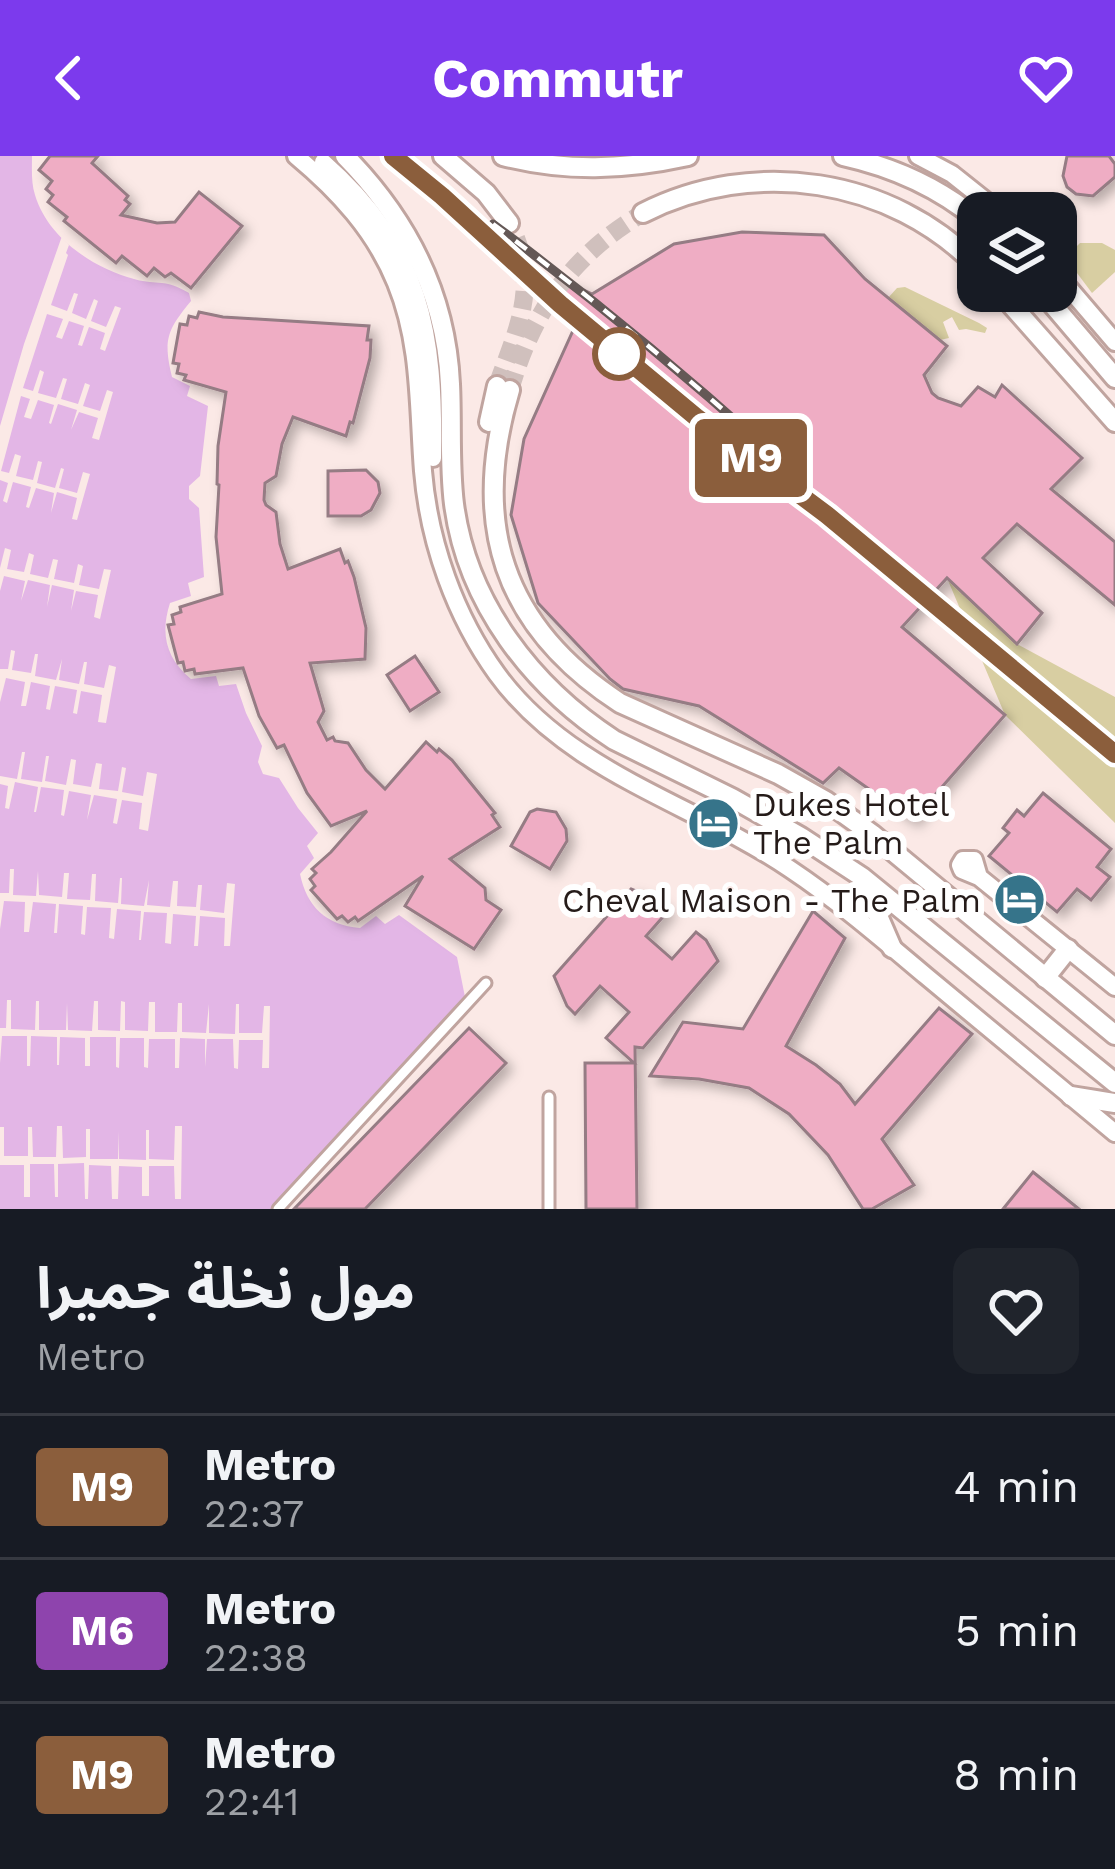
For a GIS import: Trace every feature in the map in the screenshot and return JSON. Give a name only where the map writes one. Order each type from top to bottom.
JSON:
[{"type":"main road","points":[[345,156],[383,197],[426,272],[445,336],[459,530],[474,576],[508,640],[556,696],[594,727],[767,817],[862,877],[1115,1084]]},
{"type":"main road","points":[[443,156],[486,194],[509,223]]},
{"type":"main road","points":[[502,156],[606,169],[688,156]]},
{"type":"main road","points":[[842,156],[909,176],[957,204]]},
{"type":"main road","points":[[643,213],[684,195],[727,184],[815,184],[899,210],[957,249]]},
{"type":"main road","points":[[1018,312],[1115,422]]},
{"type":"main road","points":[[1059,312],[1115,378]]},
{"type":"main road","points":[[503,388],[495,528],[523,607],[557,652],[587,680],[644,716],[765,768],[826,801],[1115,1035]]},
{"type":"main road","points":[[862,877],[892,948]]},
{"type":"main road","points":[[1046,978],[1068,950]]},
{"type":"main road","points":[[1071,1096],[1115,1103]]},
{"type":"street","points":[[296,156],[356,214],[398,286],[417,359],[424,485],[442,566],[494,670],[539,723],[585,756],[715,823],[837,902],[1115,1133]]},
{"type":"street","points":[[918,156],[975,192]]},
{"type":"street","points":[[323,162],[376,219],[397,252],[420,305],[434,381],[431,521]]},
{"type":"street","points":[[1077,298],[1115,342]]},
{"type":"street","points":[[979,877],[1115,987]]},
{"type":"street","points":[[278,1209],[486,983]]},
{"type":"street","points":[[548,1096],[549,1209]]},
{"type":"shaded area","points":[[0,156],[32,156],[33,186],[41,211],[74,249],[119,274],[189,293],[191,301],[169,336],[168,354],[172,377],[190,386],[187,396],[208,406],[200,476],[189,486],[189,499],[199,508],[204,577],[188,583],[191,596],[170,603],[167,645],[191,679],[216,676],[219,686],[236,684],[262,746],[258,762],[263,774],[279,778],[318,833],[307,846],[314,858],[300,874],[313,905],[328,918],[360,928],[376,916],[385,924],[399,915],[457,957],[467,1007],[277,1209],[0,1209]]},
{"type":"shaded area","points":[[1102,243],[1115,250],[1115,272],[1092,293],[1077,273],[1077,246]]},
{"type":"shaded area","points":[[905,287],[979,323],[987,328],[985,333],[959,330],[952,317],[943,322],[949,338],[940,340],[888,298]]},
{"type":"shaded area","points":[[947,578],[1017,644],[1115,697],[1115,823],[1005,715]]},
{"type":"pier","points":[[62,236],[69,245],[68,255],[51,305],[67,311],[74,293],[78,294],[72,313],[86,319],[94,299],[98,301],[91,321],[106,327],[115,306],[121,308],[105,351],[100,349],[105,333],[89,327],[82,346],[78,345],[84,326],[69,321],[62,339],[56,337],[63,319],[47,314],[23,388],[33,391],[40,370],[44,372],[38,393],[56,398],[63,378],[67,379],[61,399],[78,404],[85,383],[90,385],[83,406],[100,411],[107,390],[113,392],[99,440],[92,438],[98,418],[79,412],[71,430],[77,410],[58,404],[51,424],[54,405],[38,400],[31,419],[24,417],[30,399],[21,396],[1,471],[9,473],[15,454],[21,456],[16,476],[33,480],[38,461],[42,462],[37,483],[55,488],[61,468],[59,488],[77,493],[83,472],[90,474],[77,520],[72,519],[77,498],[57,492],[51,513],[54,493],[36,488],[29,508],[31,487],[13,482],[7,503],[3,501],[8,483],[0,480],[0,426]]},
{"type":"pier","points":[[5,548],[11,550],[7,569],[24,572],[29,553],[34,555],[30,574],[48,578],[53,559],[58,560],[54,579],[74,583],[78,564],[83,566],[79,585],[99,589],[104,569],[111,570],[100,619],[94,617],[98,595],[76,591],[71,611],[74,590],[52,585],[47,607],[50,585],[28,580],[21,601],[25,581],[4,576],[0,591]]},
{"type":"pier","points":[[11,650],[15,651],[12,670],[31,673],[38,654],[35,676],[56,680],[62,659],[59,680],[79,684],[84,662],[84,684],[104,688],[109,665],[116,667],[106,723],[98,722],[102,695],[81,691],[77,714],[73,713],[77,690],[55,686],[50,710],[46,709],[50,686],[31,682],[26,706],[21,706],[25,682],[6,678],[0,702],[0,669],[8,669]]},
{"type":"pier","points":[[22,752],[21,779],[42,782],[46,756],[45,781],[66,785],[71,759],[76,760],[73,784],[91,787],[96,763],[102,764],[99,789],[118,791],[122,767],[126,768],[122,792],[143,796],[147,772],[157,774],[148,831],[139,829],[142,803],[122,800],[117,824],[113,823],[117,799],[94,795],[87,820],[91,795],[69,791],[64,816],[64,790],[41,787],[34,812],[38,787],[15,782],[9,809],[5,808],[8,786],[0,784],[0,776],[17,779]]},
{"type":"pier","points":[[10,869],[14,869],[13,895],[36,896],[38,871],[39,895],[62,897],[64,873],[69,873],[67,899],[90,900],[92,874],[96,874],[95,901],[118,903],[122,878],[121,904],[144,906],[149,880],[147,905],[170,907],[173,881],[178,881],[177,906],[196,907],[198,885],[202,885],[200,910],[224,913],[227,883],[235,884],[230,946],[224,946],[225,918],[200,916],[198,946],[194,946],[196,916],[173,914],[171,944],[165,943],[167,913],[144,912],[139,940],[141,911],[117,909],[114,939],[109,938],[111,908],[87,907],[85,935],[81,934],[83,906],[59,904],[54,933],[56,904],[33,902],[29,932],[24,932],[25,902],[4,901],[0,929],[0,893],[9,893]]},
{"type":"pier","points":[[7,1000],[11,1000],[11,1029],[35,1030],[36,1001],[39,1030],[66,1030],[67,1003],[68,1030],[92,1031],[94,1001],[98,1001],[98,1030],[120,1031],[121,1001],[125,1002],[125,1030],[148,1031],[149,1002],[155,1002],[155,1032],[177,1032],[178,1003],[182,1003],[182,1032],[206,1033],[209,1004],[209,1033],[235,1034],[239,1004],[239,1033],[262,1033],[264,1006],[270,1006],[269,1068],[262,1068],[263,1040],[239,1040],[238,1069],[234,1068],[233,1039],[207,1039],[205,1067],[205,1039],[180,1038],[179,1068],[175,1068],[175,1039],[149,1039],[148,1068],[144,1067],[144,1038],[120,1038],[116,1067],[116,1037],[90,1037],[90,1066],[85,1066],[85,1038],[60,1037],[57,1065],[57,1037],[31,1036],[27,1066],[27,1036],[2,1036],[0,1063],[0,1028],[6,1028]]},
{"type":"pier","points":[[57,1126],[62,1126],[63,1158],[86,1157],[86,1129],[90,1129],[90,1159],[118,1159],[119,1131],[119,1159],[146,1160],[149,1130],[149,1159],[174,1160],[175,1126],[182,1126],[181,1199],[175,1199],[174,1166],[149,1166],[149,1196],[142,1196],[142,1167],[119,1166],[118,1199],[112,1199],[111,1166],[89,1165],[85,1199],[84,1163],[58,1164],[58,1197],[54,1164],[30,1164],[30,1197],[24,1197],[24,1165],[0,1165],[0,1127],[4,1127],[4,1156],[28,1156],[28,1127],[32,1127],[33,1157],[56,1157]]},
{"type":"building","points":[[50,156],[98,156],[92,163],[128,196],[125,200],[130,204],[121,215],[175,222],[199,192],[242,226],[191,288],[171,273],[165,277],[154,268],[147,276],[122,256],[116,263],[48,202],[53,195],[46,189],[52,181],[39,170]]},
{"type":"building","points":[[1067,156],[1109,156],[1115,164],[1115,177],[1093,196],[1073,192],[1063,176]]},
{"type":"building","points":[[742,232],[824,235],[865,279],[947,346],[924,375],[932,393],[961,406],[978,387],[995,397],[1002,385],[1082,458],[1051,489],[1115,542],[1115,605],[1017,524],[983,558],[1042,613],[1017,644],[947,578],[902,627],[1005,715],[913,820],[839,768],[823,783],[699,706],[623,689],[538,603],[511,515],[524,439],[580,315],[565,299],[562,284],[592,294],[674,244]]},
{"type":"building","points":[[199,312],[369,326],[370,358],[346,436],[293,417],[276,476],[265,483],[264,500],[276,512],[288,569],[340,549],[354,577],[366,628],[365,659],[310,663],[324,711],[318,722],[327,740],[333,737],[348,743],[385,789],[426,742],[452,760],[495,813],[500,827],[450,859],[485,888],[486,900],[501,910],[474,949],[405,906],[423,876],[358,921],[355,917],[348,922],[342,916],[337,919],[311,890],[315,886],[310,879],[316,873],[312,869],[367,811],[331,826],[307,793],[284,745],[277,748],[259,716],[243,668],[195,674],[194,669],[185,671],[183,662],[178,663],[168,625],[174,624],[172,615],[181,612],[180,607],[222,594],[217,484],[226,392],[184,380],[186,375],[177,373],[179,364],[173,363],[180,324],[187,325],[189,316],[197,318]]},
{"type":"building","points":[[366,470],[378,482],[380,493],[371,510],[361,516],[328,516],[328,471]]},
{"type":"building","points":[[415,656],[439,692],[410,711],[387,675]]},
{"type":"building","points":[[1043,793],[1111,849],[1097,867],[1110,877],[1091,900],[1077,889],[1057,912],[989,856],[1009,833],[1003,828],[1017,810],[1024,816]]},
{"type":"building","points":[[530,812],[556,812],[566,829],[567,841],[550,869],[511,846]]},
{"type":"building","points":[[631,889],[669,910],[646,936],[672,959],[696,932],[718,961],[643,1048],[635,1047],[637,1209],[586,1209],[585,1063],[634,1063],[606,1038],[629,1012],[600,986],[575,1014],[554,976]]},
{"type":"building","points":[[813,911],[845,938],[786,1046],[840,1084],[855,1104],[939,1008],[972,1034],[882,1139],[914,1185],[872,1209],[863,1209],[828,1155],[789,1114],[749,1088],[650,1076],[683,1022],[743,1029]]},
{"type":"building","points":[[469,1028],[506,1063],[427,1145],[365,1209],[294,1209]]},
{"type":"building","points":[[1033,1172],[1079,1209],[1003,1209]]},
{"type":"tunnel","points":[[510,390],[530,335],[558,288],[595,248],[643,213]]},
{"type":"tunnel","points":[[497,386],[525,286],[519,245],[509,223]]},
{"type":"railway","points":[[393,156],[559,304],[696,417],[827,515],[1115,754]]},
{"type":"railway","points":[[493,224],[642,341],[785,465]]},
{"type":"metro line","name":"M9","points":[[393,156],[696,417],[827,515],[1115,754]]},
{"type":"place","name":"Dukes Hotel The Palm","points":[[714,823]]},
{"type":"place","name":"Cheval Maison - The Palm","points":[[1020,900]]}]
